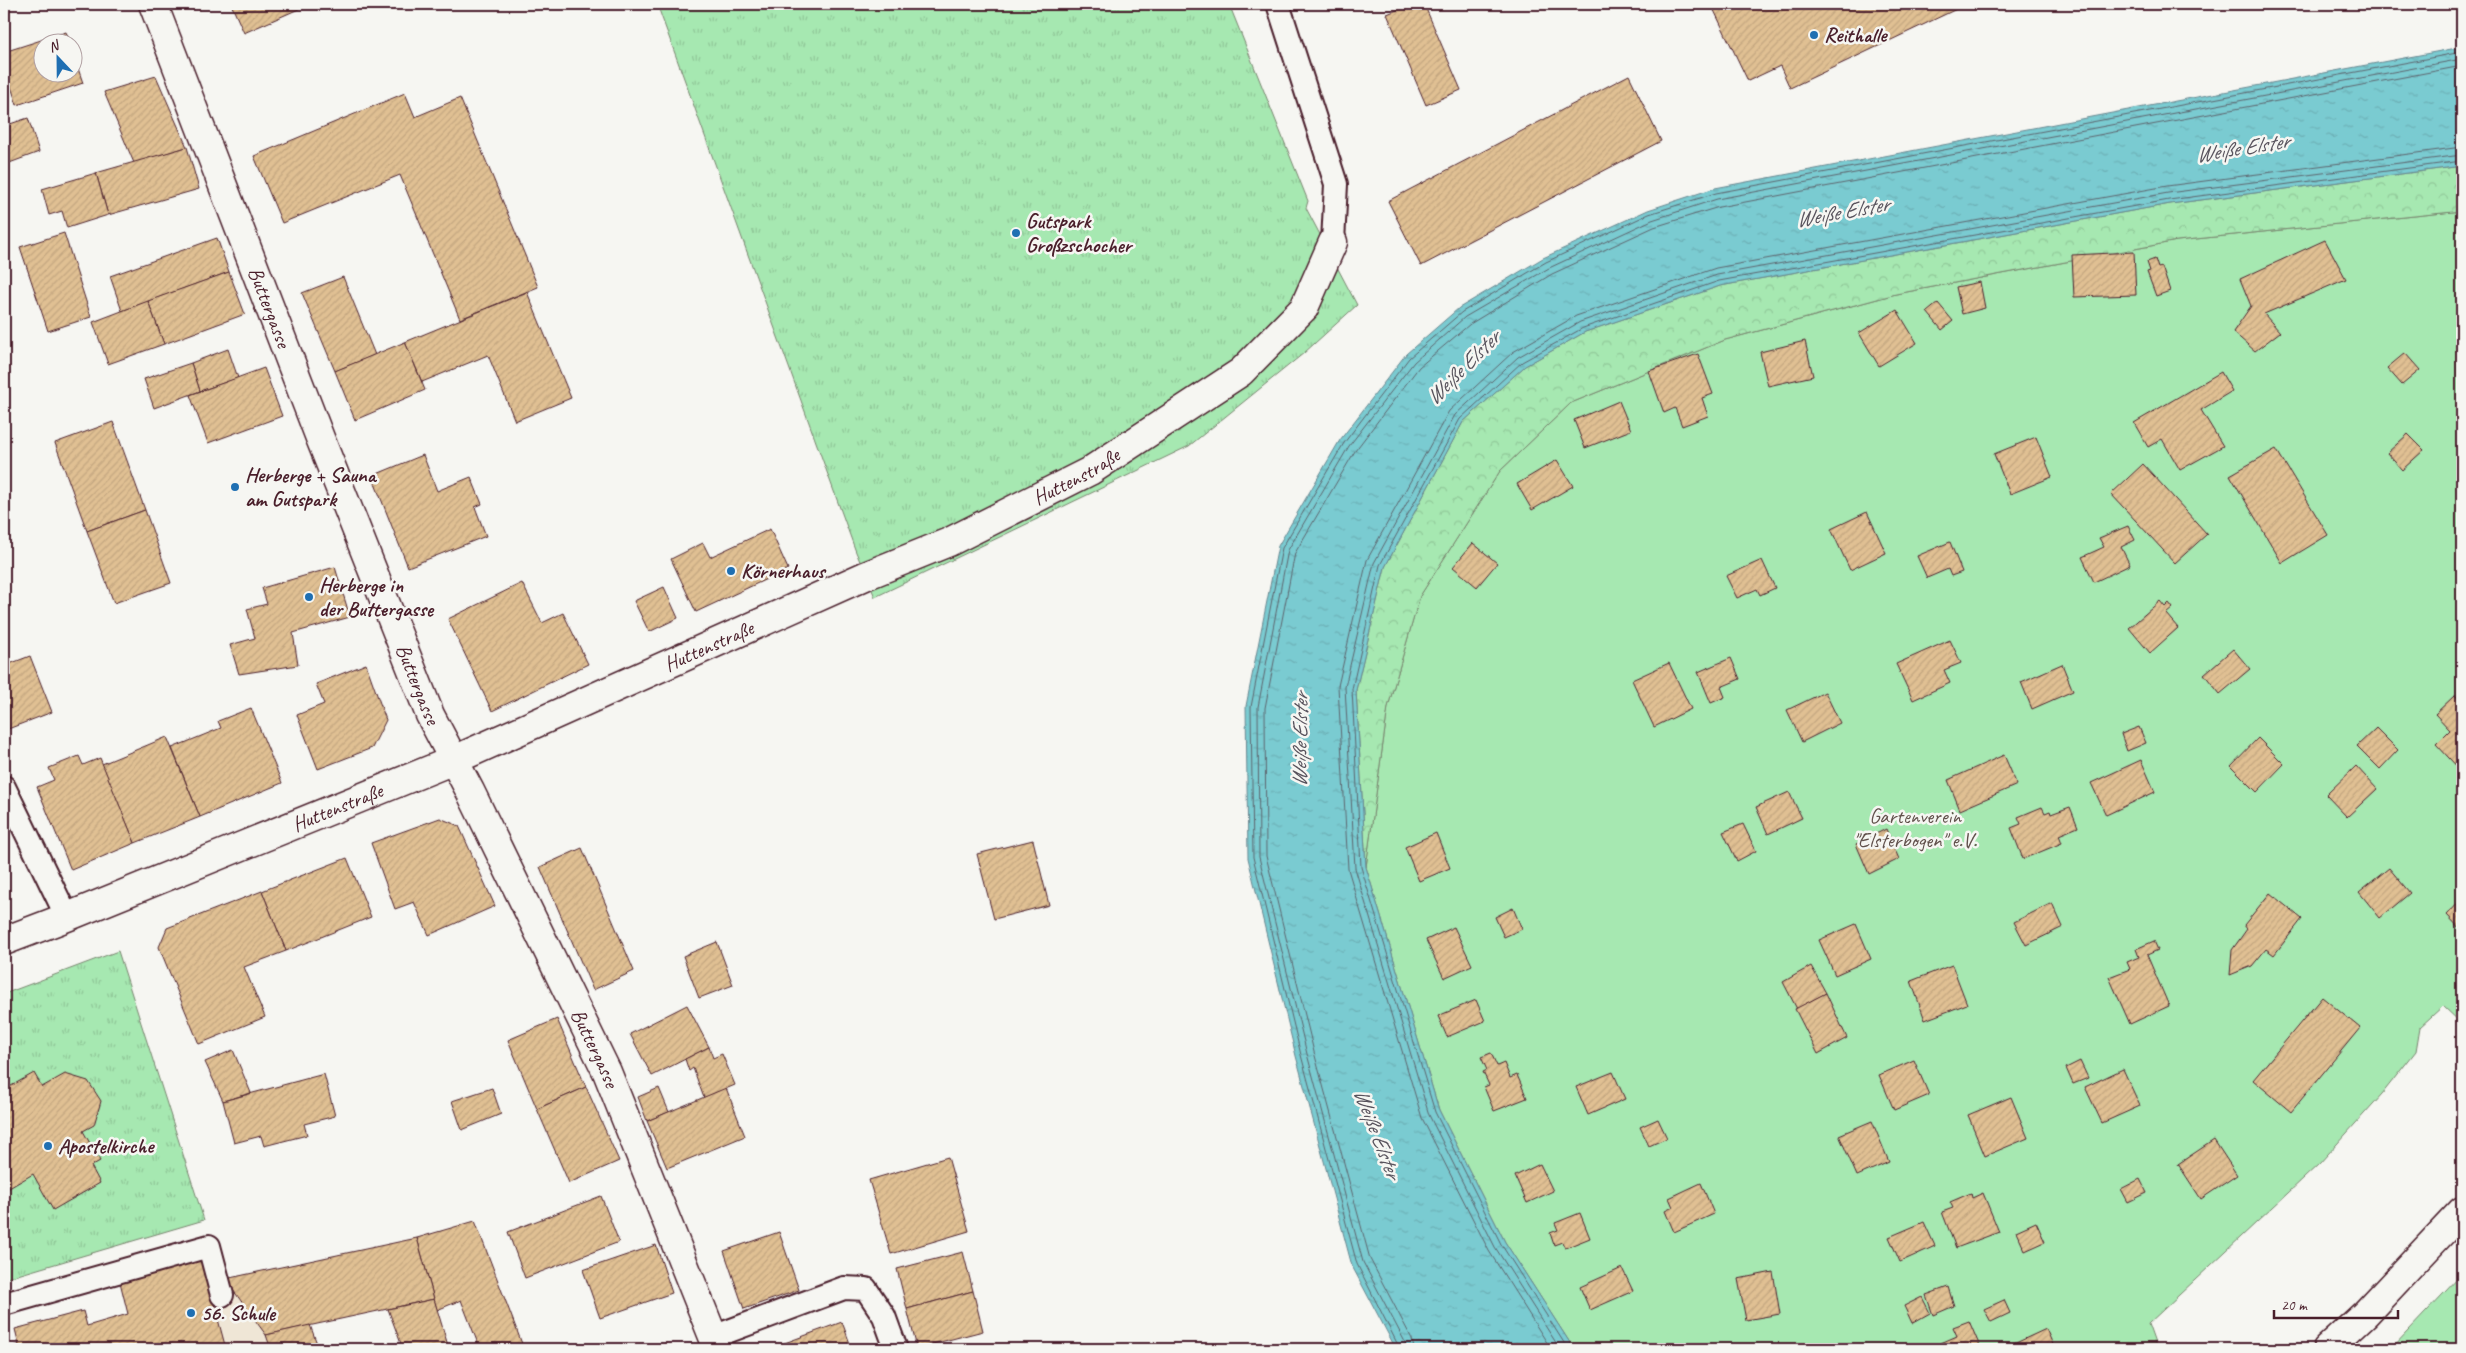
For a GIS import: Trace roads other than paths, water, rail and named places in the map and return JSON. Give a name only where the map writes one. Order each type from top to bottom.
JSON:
[{"type":"street","name":"Buttergasse","points":[[153,4],[320,438],[426,706],[607,1072],[715,1343]]},
{"type":"street","name":"Huttenstraße","points":[[4,941],[454,760],[865,576],[950,542],[1090,470],[1242,372],[1304,308],[1333,242]]},
{"type":"street","points":[[2327,1349],[2365,1314],[2462,1211]]},
{"type":"lane","points":[[1278,4],[1336,184],[1333,242]]},
{"type":"lane","points":[[4,787],[67,917]]},
{"type":"lane","points":[[4,1304],[209,1246],[222,1296]]},
{"type":"lane","points":[[715,1343],[844,1288],[866,1289],[884,1316],[896,1349]]},
{"type":"water","name":"Weiße Elster","points":[[2462,47],[2462,166],[2170,204],[1720,286],[1585,332],[1525,366],[1463,422],[1385,567],[1356,690],[1366,867],[1439,1110],[1505,1242],[1574,1349],[1396,1349],[1352,1266],[1296,1056],[1248,858],[1246,706],[1278,546],[1340,440],[1406,354],[1459,308],[1543,258],[1648,210],[1715,188]]},
{"type":"place","name":"Reithalle","points":[[1814,35]]},
{"type":"place","name":"Gutspark Großzschocher","points":[[1016,233]]},
{"type":"place","name":"Herberge + Sauna am Gutspark","points":[[235,487]]},
{"type":"place","name":"Körnerhaus","points":[[731,571]]},
{"type":"place","name":"Herberge in der Buttergasse","points":[[309,597]]},
{"type":"place","name":"Apostelkirche","points":[[48,1146]]},
{"type":"place","name":"56. Schule","points":[[191,1313]]},
{"type":"park label","name":"Gartenverein \"Elsterbogen\" e.V.","points":[[1915,828]]}]
